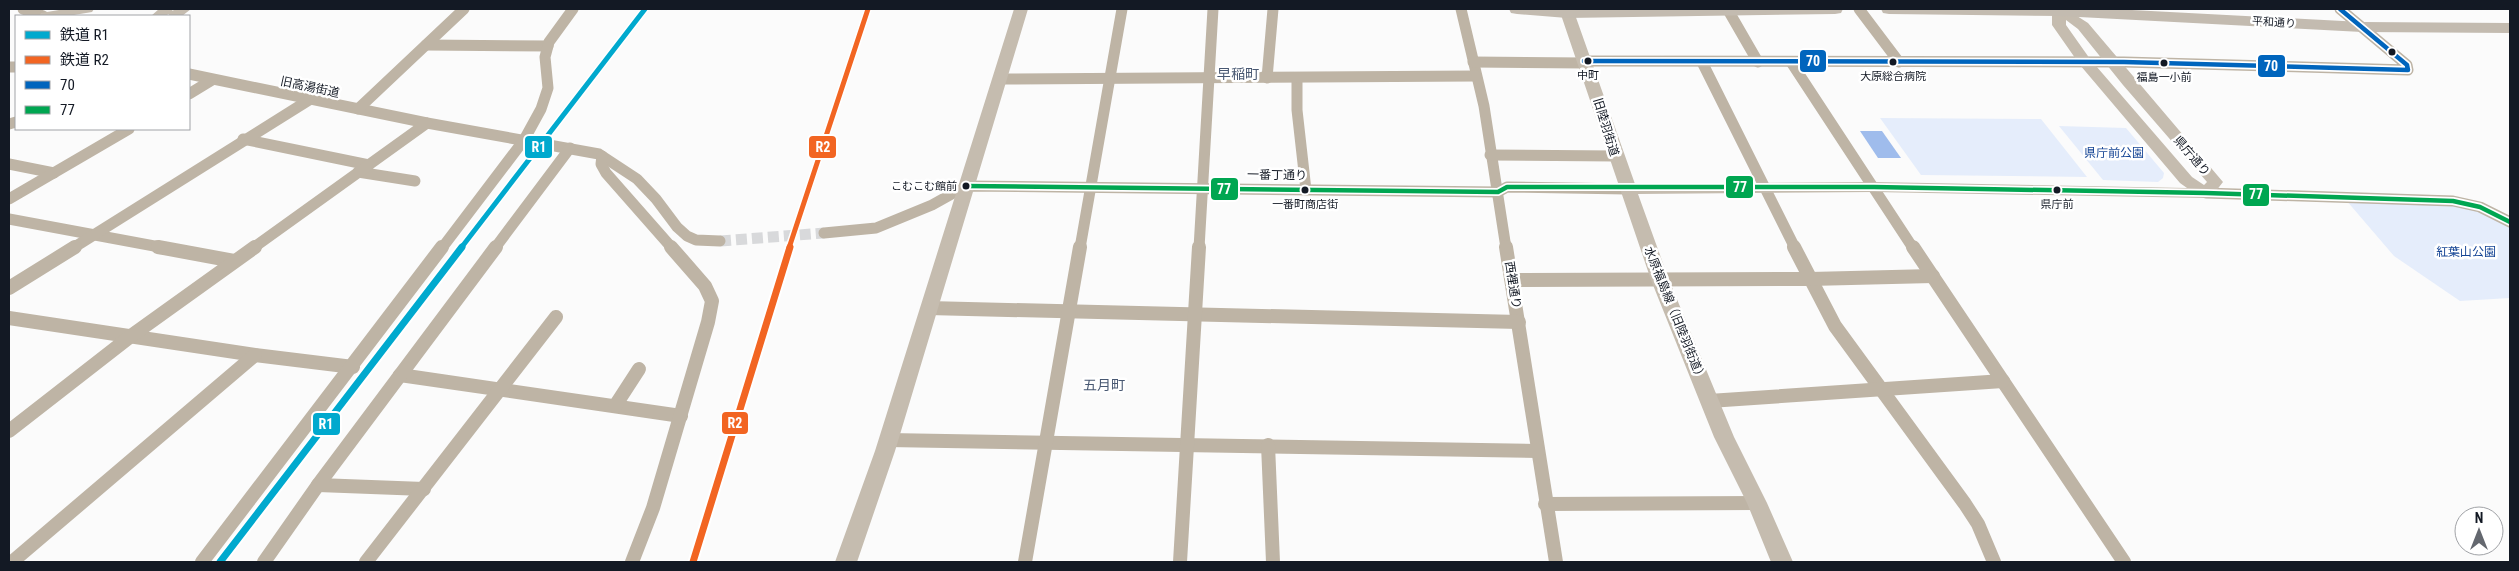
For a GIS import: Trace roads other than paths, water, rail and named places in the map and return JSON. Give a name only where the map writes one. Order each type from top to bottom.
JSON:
[{"type":"highway","points":[[1517,9],[1566,11],[1835,9]]},
{"type":"highway","name":"平和通り","points":[[1889,9],[2059,10],[2350,18],[2510,18]]},
{"type":"highway","name":"平和通り","points":[[2221,9],[2510,28]]},
{"type":"main road","points":[[50,15],[86,9]]},
{"type":"main road","points":[[846,562],[888,440],[1021,9]]},
{"type":"main road","name":"県庁通り","points":[[2059,10],[2083,26],[2215,182],[2206,193],[2186,180],[2085,62],[2059,26],[2059,10]]},
{"type":"main road","name":"旧陸羽街道","points":[[1566,11],[1627,189]]},
{"type":"main road","points":[[1627,189],[1763,187],[2206,193]]},
{"type":"main road","name":"水原福島線（旧陸羽街道）","points":[[1627,189],[1660,280],[1709,401],[1724,437],[1758,503],[1782,562]]},
{"type":"street","points":[[23,9],[41,15]]},
{"type":"street","points":[[358,109],[464,9]]},
{"type":"street","points":[[202,562],[353,367],[524,140],[547,94],[549,74],[546,65],[549,40],[557,27],[573,9]]},
{"type":"street","points":[[1025,562],[1122,9]]},
{"type":"street","points":[[1180,562],[1197,315],[1201,188],[1213,9]]},
{"type":"street","points":[[1267,78],[1274,9]]},
{"type":"street","name":"西裡通り","points":[[1461,9],[1484,106],[1490,155],[1498,192],[1519,322],[1545,504],[1556,562]]},
{"type":"street","points":[[1859,9],[1899,62]]},
{"type":"street","points":[[1728,10],[1758,62]]},
{"type":"street","points":[[1473,62],[2112,62],[2408,70],[2407,65],[2350,18]]},
{"type":"street","points":[[426,45],[548,46]]},
{"type":"street","points":[[1702,62],[1763,187],[1845,342],[1965,504],[1978,524],[1994,562]]},
{"type":"street","points":[[1791,62],[2124,562]]},
{"type":"street","name":"旧高湯街道","points":[[190,74],[309,100],[570,148],[602,156],[617,162],[635,176],[656,199],[679,230],[692,238],[720,241]]},
{"type":"street","points":[[999,79],[1476,76]]},
{"type":"street","points":[[1297,78],[1297,110],[1306,190]]},
{"type":"street","points":[[190,93],[212,80]]},
{"type":"street","points":[[9,288],[243,139],[309,100]]},
{"type":"street","points":[[9,431],[131,336],[427,123]]},
{"type":"street","points":[[9,199],[127,130]]},
{"type":"street","points":[[243,139],[415,181]]},
{"type":"street","points":[[264,562],[318,485],[570,148]]},
{"type":"street","points":[[1490,155],[1615,156]]},
{"type":"street","points":[[602,156],[601,164],[606,173],[705,286],[712,301],[708,322],[653,508],[632,562]]},
{"type":"street","points":[[9,164],[54,172]]},
{"type":"street","points":[[824,233],[876,228],[932,205],[966,186]]},
{"type":"street","name":"一番丁通り","points":[[966,186],[1498,192],[1507,187],[1627,189]]},
{"type":"street","points":[[2206,193],[2453,201],[2480,207],[2510,222]]},
{"type":"street","points":[[9,219],[234,261]]},
{"type":"street","points":[[1512,280],[1810,279],[1933,276]]},
{"type":"street","points":[[928,308],[1519,322]]},
{"type":"street","points":[[366,562],[556,317]]},
{"type":"street","points":[[9,318],[256,355],[353,367]]},
{"type":"street","points":[[12,562],[256,355]]},
{"type":"street","points":[[615,406],[639,369]]},
{"type":"street","points":[[400,375],[681,416]]},
{"type":"street","points":[[1709,401],[2003,381]]},
{"type":"street","points":[[888,440],[1538,451]]},
{"type":"street","points":[[1268,446],[1273,562]]},
{"type":"street","points":[[318,485],[424,489]]},
{"type":"street","points":[[1545,504],[1758,503]]},
{"type":"water","points":[[1860,131],[1882,131],[1901,158],[1878,158]]},
{"type":"tunnel","points":[[720,241],[824,233]]},
{"type":"railway","points":[[806,200],[868,9]]},
{"type":"rail line","name":"R1","points":[[220,562],[645,9]]},
{"type":"rail line","name":"R2","points":[[693,562],[770,307],[868,9]]},
{"type":"place","name":"中町","points":[[1588,61]]},
{"type":"place","name":"大原総合病院","points":[[1893,62]]},
{"type":"place","name":"福島一小前","points":[[2164,63]]},
{"type":"place","name":"こむこむ館前","points":[[966,186]]},
{"type":"place","name":"一番町商店街","points":[[1305,190]]},
{"type":"place","name":"県庁前","points":[[2057,190]]},
{"type":"district","name":"早稲町","points":[[1238,74]]},
{"type":"district","name":"五月町","points":[[1104,385]]},
{"type":"park label","name":"県庁前公園","points":[[2114,153]]},
{"type":"park label","name":"紅葉山公園","points":[[2466,252]]}]
